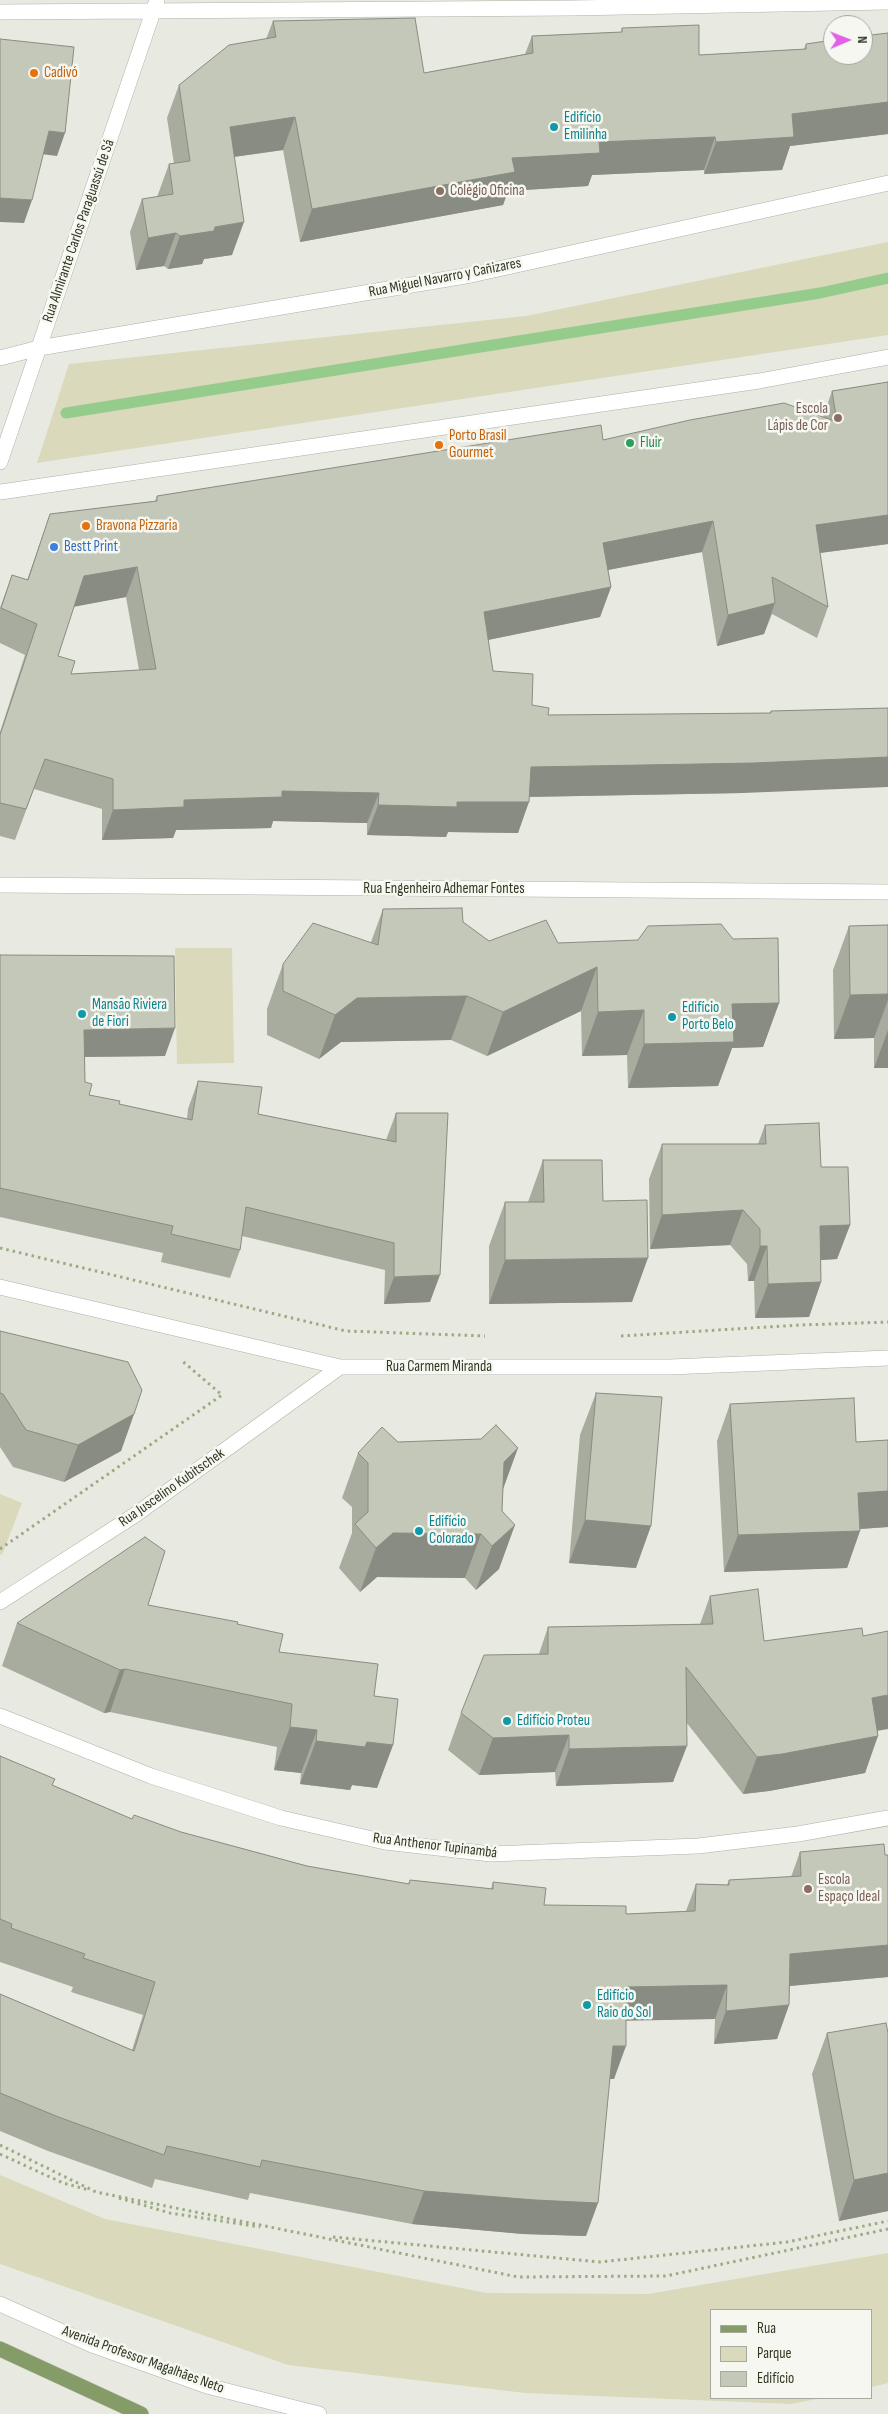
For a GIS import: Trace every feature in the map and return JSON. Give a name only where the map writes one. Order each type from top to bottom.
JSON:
[{"type":"main road","points":[[0,2349],[139,2414]]},
{"type":"street","points":[[0,12],[155,6],[572,8],[888,2]]},
{"type":"street","name":"Rua Almirante Carlos Paraguassú de Sá","points":[[0,462],[155,6]]},
{"type":"street","name":"Rua Miguel Navarro y Cañizares","points":[[0,358],[39,348],[471,275],[888,183]]},
{"type":"street","points":[[0,492],[759,381],[888,357]]},
{"type":"street","name":"Rua Engenheiro Adhemar Fontes","points":[[0,885],[888,892]]},
{"type":"street","name":"Rua Carmem Miranda","points":[[0,1287],[340,1367],[670,1367],[888,1358]]},
{"type":"street","name":"Rua Juscelino Kubitschek","points":[[0,1602],[135,1515],[340,1367]]},
{"type":"street","name":"Rua Anthenor Tupinambá","points":[[0,1716],[151,1776],[281,1818],[385,1842],[491,1854],[698,1846],[798,1834],[888,1818]]},
{"type":"street","name":"Avenida Professor Magalhães Neto","points":[[0,2304],[92,2345],[207,2386],[319,2414]]},
{"type":"path","points":[[0,1248],[346,1331],[493,1336]]},
{"type":"path","points":[[612,1337],[800,1325],[888,1322]]},
{"type":"path","points":[[0,1549],[222,1395],[178,1358]]},
{"type":"path","points":[[0,2145],[96,2192],[518,2277],[666,2276],[888,2229]]},
{"type":"path","points":[[0,2154],[64,2182],[170,2212],[320,2236],[600,2262],[787,2242],[888,2221]]},
{"type":"green space","points":[[888,242],[888,335],[37,463],[69,364],[526,316]]},
{"type":"green space","points":[[175,948],[232,948],[234,1063],[177,1064]]},
{"type":"green space","points":[[0,1494],[22,1503],[2,1555],[0,1554]]},
{"type":"green space","points":[[0,2175],[105,2219],[487,2293],[648,2294],[888,2253],[888,2383],[873,2387],[873,2309],[710,2309],[710,2399],[817,2399],[791,2404],[525,2393],[288,2365],[0,2264]]},
{"type":"building","points":[[415,18],[424,73],[533,53],[532,36],[622,32],[622,28],[699,25],[699,55],[806,49],[806,44],[823,41],[823,65],[873,65],[873,35],[888,33],[888,102],[792,114],[794,137],[716,142],[715,137],[599,142],[600,153],[512,158],[515,172],[312,209],[295,117],[230,127],[244,222],[215,227],[214,231],[180,236],[176,233],[148,238],[142,199],[173,194],[169,164],[190,161],[179,85],[229,45],[276,37],[273,21]]},
{"type":"building","points":[[0,39],[74,47],[65,133],[49,131],[32,200],[0,198]]},
{"type":"building","points":[[888,382],[888,515],[816,525],[828,607],[772,577],[775,603],[728,615],[713,521],[603,543],[611,587],[484,612],[493,671],[533,674],[532,705],[549,708],[548,715],[771,713],[771,711],[888,708],[888,757],[754,763],[531,767],[529,802],[457,802],[457,807],[378,805],[379,793],[282,791],[282,797],[184,800],[184,807],[113,810],[113,779],[45,759],[26,809],[0,803],[0,735],[37,624],[1,608],[12,575],[28,580],[50,514],[157,501],[157,496],[601,425],[603,440],[690,420],[784,403],[837,422],[832,391]],"holes":[[[137,567],[156,669],[71,674],[75,661],[58,656],[84,576]]]},
{"type":"building","points":[[462,908],[463,922],[489,941],[546,920],[558,943],[638,940],[648,926],[721,924],[733,939],[778,938],[779,1003],[732,1004],[734,1042],[644,1044],[644,1010],[598,1012],[597,967],[503,1012],[467,996],[357,998],[335,1015],[283,991],[283,964],[313,923],[378,945],[383,909]]},
{"type":"building","points":[[888,925],[888,994],[850,995],[849,926]]},
{"type":"building","points":[[0,955],[174,956],[175,1028],[84,1030],[85,1082],[92,1084],[89,1095],[120,1101],[119,1104],[192,1120],[198,1081],[262,1087],[258,1114],[396,1142],[396,1113],[448,1113],[440,1275],[394,1277],[394,1243],[246,1207],[240,1250],[171,1234],[173,1226],[0,1188]]},
{"type":"building","points":[[819,1123],[821,1167],[848,1167],[850,1225],[820,1226],[821,1282],[768,1284],[767,1246],[760,1246],[760,1229],[743,1210],[662,1215],[662,1144],[766,1144],[765,1125]]},
{"type":"building","points":[[543,1160],[602,1160],[603,1201],[647,1200],[648,1258],[505,1260],[505,1202],[544,1202]]},
{"type":"building","points":[[0,1331],[128,1362],[142,1390],[134,1414],[78,1445],[26,1430],[3,1394],[0,1393]]},
{"type":"building","points":[[596,1393],[662,1397],[651,1526],[585,1520]]},
{"type":"building","points":[[854,1398],[856,1442],[888,1440],[888,1491],[858,1493],[860,1531],[738,1535],[730,1404]]},
{"type":"building","points":[[496,1425],[518,1448],[504,1462],[502,1511],[515,1525],[492,1546],[481,1534],[393,1533],[376,1548],[355,1524],[368,1512],[368,1463],[358,1453],[382,1427],[398,1442],[481,1439]]},
{"type":"building","points":[[145,1537],[165,1551],[148,1605],[238,1622],[237,1624],[283,1634],[279,1652],[378,1664],[374,1696],[398,1699],[393,1745],[367,1742],[365,1747],[316,1741],[317,1730],[290,1727],[292,1704],[125,1669],[120,1670],[17,1623]]},
{"type":"building","points":[[758,1589],[764,1641],[862,1628],[863,1636],[888,1631],[888,1695],[872,1698],[878,1736],[757,1757],[686,1667],[687,1746],[569,1749],[569,1735],[493,1738],[461,1713],[484,1655],[548,1654],[548,1627],[713,1624],[710,1596]]},
{"type":"building","points":[[0,1756],[55,1779],[52,1785],[132,1819],[134,1815],[181,1832],[307,1866],[409,1884],[410,1880],[493,1889],[493,1882],[546,1888],[544,1905],[626,1906],[626,1914],[695,1911],[696,1884],[729,1885],[729,1880],[801,1876],[800,1852],[884,1844],[885,1855],[888,1855],[888,1945],[790,1954],[789,2005],[726,2011],[727,1985],[626,1987],[626,2046],[613,2046],[598,2203],[424,2191],[262,2160],[260,2167],[167,2146],[164,2155],[61,2118],[0,2093],[0,1994],[134,2051],[155,1982],[83,1958],[85,1954],[11,1928],[12,1924],[0,1919]]},
{"type":"building","points":[[886,2023],[888,2033],[888,2173],[854,2180],[827,2033]]},
{"type":"waterway","points":[[66,413],[820,293],[888,278]]},
{"type":"place","name":"Cadivó","points":[[34,73]]},
{"type":"place","name":"Edifício Emilinha","points":[[554,127]]},
{"type":"place","name":"Colégio Oficina","points":[[440,191]]},
{"type":"place","name":"Escola Lápis de Cor","points":[[838,418]]},
{"type":"place","name":"Fluir","points":[[630,443]]},
{"type":"place","name":"Porto Brasil Gourmet","points":[[439,445]]},
{"type":"place","name":"Bravona Pizzaria","points":[[86,526]]},
{"type":"place","name":"Bestt Print","points":[[54,547]]},
{"type":"place","name":"Mansão Riviera de Fiori","points":[[82,1014]]},
{"type":"place","name":"Edifício Porto Belo","points":[[672,1017]]},
{"type":"place","name":"Edifício Colorado","points":[[419,1531]]},
{"type":"place","name":"Edifício Proteu","points":[[507,1721]]},
{"type":"place","name":"Escola Espaço Ideal","points":[[808,1889]]},
{"type":"place","name":"Edifício Raio do Sol","points":[[587,2005]]}]
